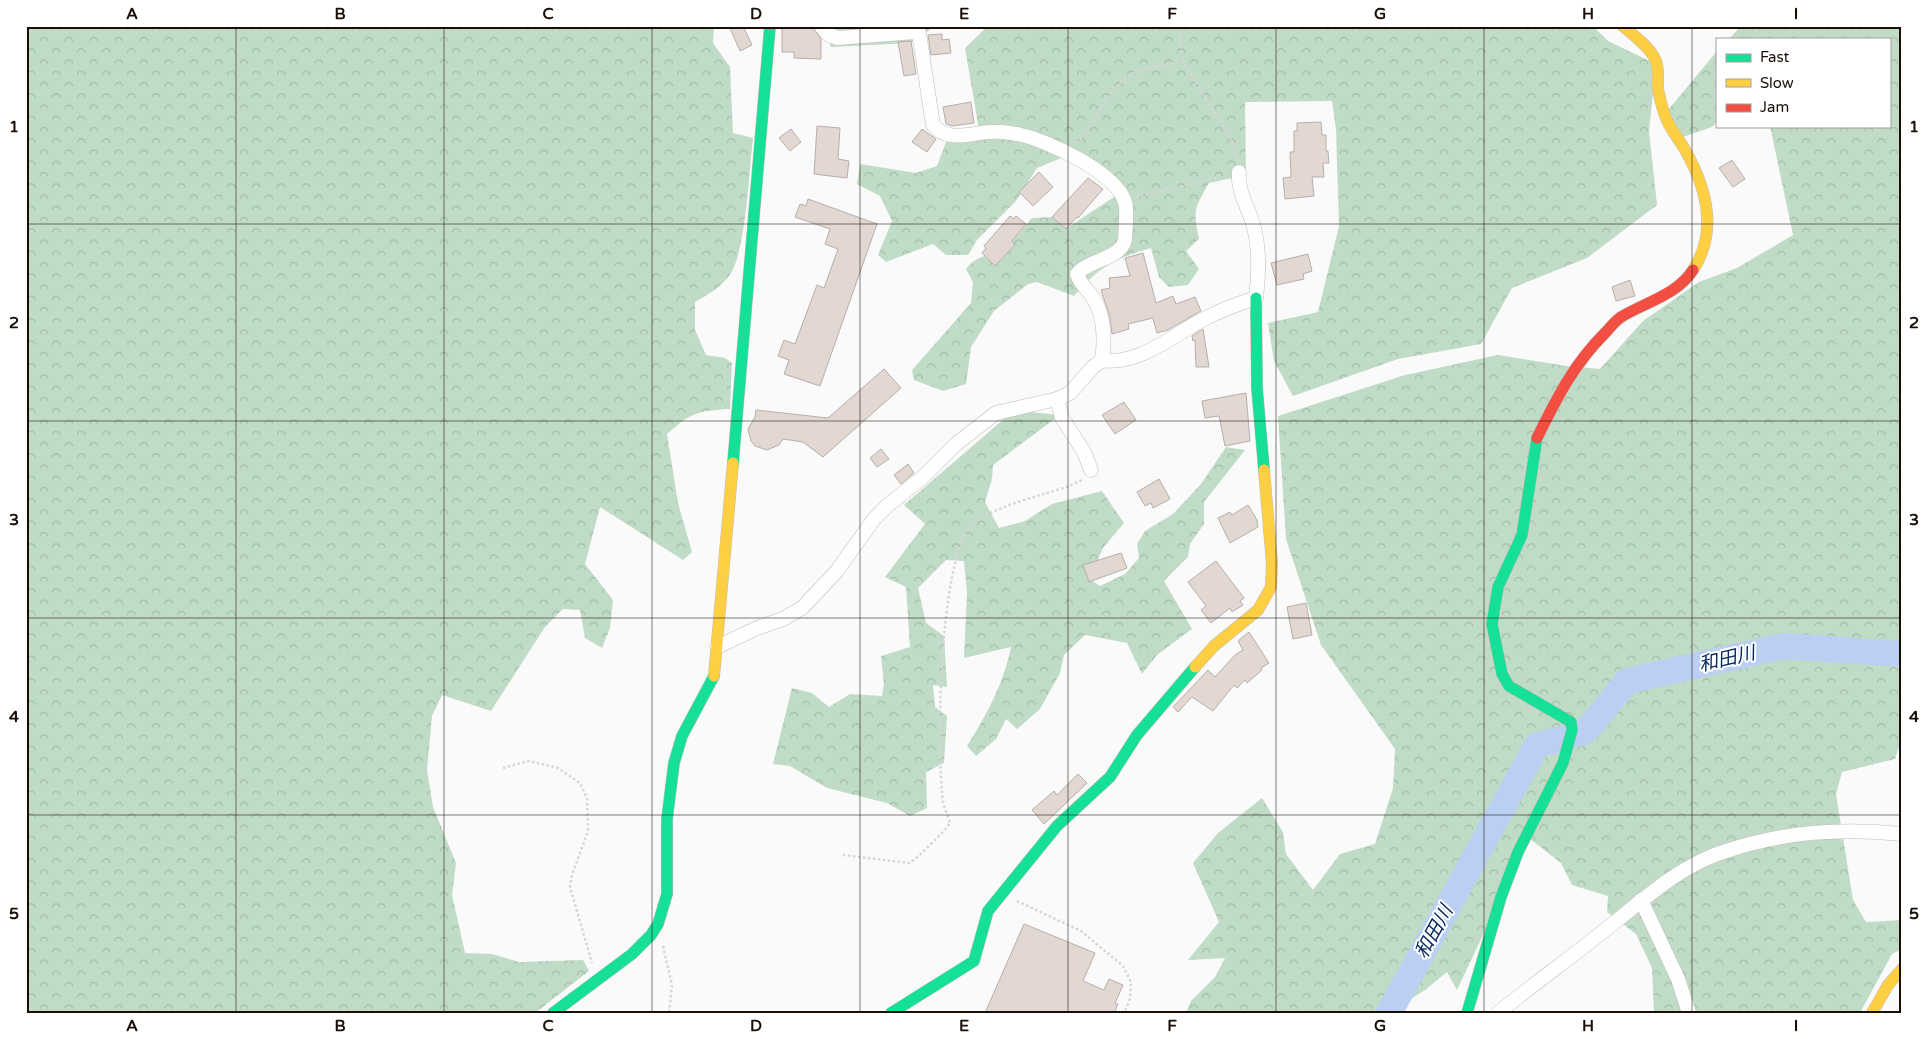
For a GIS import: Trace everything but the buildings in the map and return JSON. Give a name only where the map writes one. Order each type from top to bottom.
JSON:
[{"type":"street","points":[[553,1013],[596,979],[638,951],[657,926],[665,911],[669,778],[679,743],[712,682],[717,647],[770,26]]},
{"type":"street","points":[[717,647],[757,628],[783,619],[802,608],[836,572],[874,519],[922,478],[956,444],[996,413],[1057,399],[1070,393],[1093,367],[1102,360],[1105,340],[1097,305],[1079,282],[1077,274],[1082,268],[1120,250],[1124,242],[1126,210],[1124,200],[1114,186],[1088,164],[1062,150],[1022,135],[992,132],[950,136],[940,133],[933,125],[919,33],[838,38],[829,36],[820,26]]},
{"type":"street","points":[[1466,1013],[1501,897],[1518,852],[1563,763],[1572,730],[1571,722],[1509,686],[1502,674],[1492,624],[1498,587],[1512,560],[1522,534],[1536,440],[1567,378],[1597,341],[1620,318],[1664,296],[1688,278],[1701,258],[1707,241],[1709,222],[1706,202],[1685,150],[1666,119],[1658,87],[1659,73],[1655,58],[1623,26]]},
{"type":"street","points":[[891,1013],[974,961],[988,911],[1002,893],[1057,826],[1110,777],[1137,735],[1168,696],[1214,646],[1258,610],[1266,599],[1271,587],[1272,563],[1257,388],[1256,298],[1259,277],[1258,252],[1254,227],[1238,183],[1239,172]]},
{"type":"street","points":[[1102,360],[1112,362],[1128,359],[1164,343],[1202,320],[1256,298]]},
{"type":"street","points":[[1057,399],[1062,418],[1084,452],[1091,470]]},
{"type":"street","points":[[1498,1013],[1642,900],[1687,869],[1724,851],[1788,835],[1873,831],[1902,834]]},
{"type":"street","points":[[1642,900],[1678,979],[1689,1013]]},
{"type":"street","points":[[1872,1013],[1888,985],[1902,969]]},
{"type":"path","points":[[1124,200],[1239,172],[1238,156],[1232,140],[1183,62],[1179,26]]},
{"type":"path","points":[[1062,150],[1085,136],[1113,89],[1131,74],[1152,66],[1183,62]]},
{"type":"path","points":[[843,855],[909,863],[918,858],[935,837],[947,828],[950,823],[943,802],[939,718],[940,678],[949,600],[958,550],[963,535],[985,515],[1069,486],[1085,478],[1091,470]]},
{"type":"path","points":[[503,768],[529,761],[558,768],[580,783],[588,798],[588,831],[572,875],[570,888],[596,979]]},
{"type":"path","points":[[1002,893],[1081,930],[1122,966],[1130,982],[1130,999],[1124,1013]]},
{"type":"path","points":[[657,926],[672,985],[669,1013]]},
{"type":"green space","points":[[26,26],[714,26],[713,43],[730,67],[733,133],[753,138],[743,231],[735,265],[722,284],[695,302],[695,330],[706,355],[725,358],[732,363],[730,409],[696,414],[683,421],[667,434],[678,503],[692,552],[683,560],[600,507],[585,564],[613,600],[610,628],[602,648],[585,638],[580,610],[563,609],[545,627],[491,711],[442,695],[432,716],[427,770],[433,807],[456,863],[452,895],[465,953],[492,954],[519,962],[583,960],[589,971],[535,1013],[26,1013]]},
{"type":"green space","points":[[823,26],[935,26],[911,43],[831,47]]},
{"type":"green space","points":[[988,26],[1593,26],[1608,41],[1656,64],[1649,131],[1657,205],[1587,258],[1512,288],[1481,344],[1398,359],[1293,396],[1274,361],[1268,323],[1318,312],[1339,226],[1336,130],[1332,101],[1245,102],[1246,175],[1209,183],[1200,199],[1196,210],[1199,239],[1186,251],[1199,269],[1188,285],[1169,287],[1159,277],[1151,248],[1108,265],[1092,277],[1074,296],[1037,282],[1028,284],[994,311],[971,347],[966,384],[943,391],[914,380],[912,370],[971,303],[973,282],[966,269],[974,261],[982,257],[1002,253],[1032,218],[1053,217],[1067,228],[1117,195],[1091,167],[1061,158],[1037,168],[1016,201],[977,240],[968,255],[946,255],[933,244],[886,262],[878,255],[892,221],[880,196],[857,184],[860,164],[916,173],[937,166],[946,142],[980,136],[965,48]]},
{"type":"green space","points":[[1741,26],[1902,26],[1902,738],[1895,759],[1842,772],[1836,794],[1853,900],[1866,922],[1902,920],[1902,949],[1892,954],[1860,1013],[1654,1013],[1652,968],[1636,934],[1607,912],[1608,896],[1572,885],[1561,863],[1529,838],[1457,990],[1447,972],[1425,990],[1389,1013],[1186,1013],[1191,1001],[1215,977],[1225,958],[1188,960],[1219,922],[1193,863],[1218,833],[1262,798],[1283,832],[1286,854],[1313,890],[1340,854],[1375,844],[1393,788],[1395,749],[1321,645],[1286,539],[1278,416],[1405,375],[1498,355],[1567,366],[1600,369],[1643,321],[1699,282],[1737,268],[1793,235],[1770,128],[1890,128],[1890,38],[1730,38]]},
{"type":"green space","points":[[1716,52],[1716,123],[1712,127],[1677,139],[1664,115]]},
{"type":"green space","points":[[1030,412],[1060,415],[993,465],[992,479],[985,502],[999,528],[1025,521],[1052,504],[1102,491],[1124,523],[1103,548],[1089,579],[1100,586],[1125,574],[1139,558],[1137,544],[1145,531],[1173,514],[1201,484],[1226,447],[1245,450],[1204,502],[1204,524],[1190,544],[1188,557],[1164,581],[1192,629],[1157,655],[1142,674],[1127,643],[1085,635],[1064,655],[1060,673],[1040,709],[1017,729],[1006,719],[996,739],[976,756],[967,746],[994,699],[1011,647],[964,658],[967,593],[964,561],[946,560],[918,588],[926,623],[944,636],[947,687],[933,685],[935,707],[947,716],[944,763],[926,772],[927,808],[910,816],[887,803],[827,788],[790,766],[773,764],[792,688],[812,693],[829,707],[850,694],[882,696],[884,684],[881,656],[910,647],[906,587],[885,577],[925,524],[904,505],[1005,418]]},
{"type":"waterway","name":"和田川","points":[[1577,734],[1584,732],[1593,723],[1627,681],[1784,646],[1902,654]]},
{"type":"waterway","name":"和田川","points":[[1389,1013],[1537,745],[1565,738]]},
{"type":"traffic: fast","points":[[733,463],[770,26]]},
{"type":"traffic: fast","points":[[1256,298],[1257,388],[1264,470]]},
{"type":"traffic: fast","points":[[1467,1013],[1501,897],[1518,852],[1563,763],[1572,730],[1571,722],[1509,686],[1502,674],[1492,624],[1498,587],[1522,535],[1537,438]]},
{"type":"traffic: fast","points":[[891,1013],[974,961],[988,911],[1057,826],[1110,777],[1137,735],[1195,667]]},
{"type":"traffic: fast","points":[[553,1013],[632,954],[651,935],[658,924],[667,894],[667,819],[674,763],[682,736],[714,676]]},
{"type":"traffic: slow","points":[[1623,26],[1645,45],[1657,63],[1658,89],[1661,104],[1670,126],[1692,163],[1703,193],[1706,208],[1706,239],[1701,255],[1693,270]]},
{"type":"traffic: slow","points":[[714,676],[733,463]]},
{"type":"traffic: slow","points":[[1195,667],[1214,646],[1258,610],[1271,587],[1272,563],[1264,470]]},
{"type":"traffic: slow","points":[[1872,1013],[1888,985],[1902,969]]},
{"type":"traffic: jam","points":[[1537,438],[1559,396],[1575,370],[1594,345],[1621,317],[1670,292],[1679,286],[1693,270]]}]
